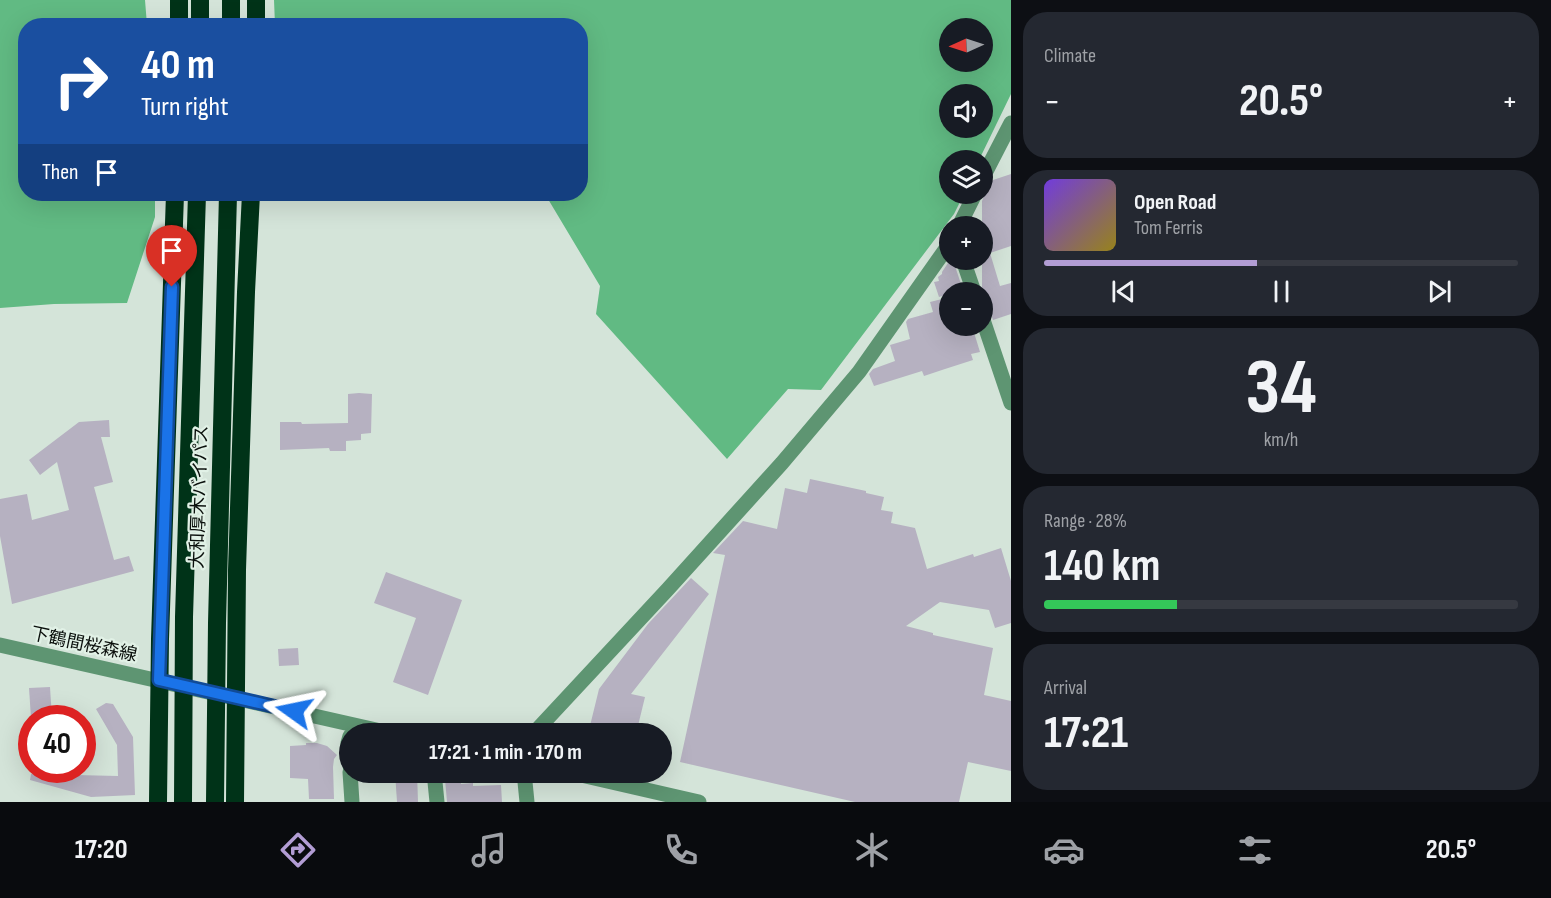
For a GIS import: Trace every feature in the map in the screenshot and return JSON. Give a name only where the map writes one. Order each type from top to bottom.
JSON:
[{"type":"highway","points":[[179,0],[179,18]]},
{"type":"highway","points":[[200,0],[200,18]]},
{"type":"highway","points":[[231,0],[231,18]]},
{"type":"highway","points":[[256,0],[256,18]]},
{"type":"highway","points":[[158,802],[159,680],[175,201]]},
{"type":"highway","name":"大和厚木バイパス","points":[[183,802],[184,617],[196,201]]},
{"type":"highway","name":"大和厚木バイパス","points":[[215,802],[216,623],[228,201]]},
{"type":"highway","points":[[236,802],[237,558],[252,201]]},
{"type":"street","points":[[993,158],[1011,123]]},
{"type":"street","points":[[543,723],[790,454],[859,372],[939,259]]},
{"type":"street","points":[[988,336],[1011,403]]},
{"type":"street","name":"下鶴間桜森線","points":[[0,645],[237,698],[339,728]]},
{"type":"street","points":[[351,783],[352,802]]},
{"type":"street","points":[[436,783],[437,802]]},
{"type":"street","points":[[525,783],[527,802]]},
{"type":"street","points":[[616,783],[699,802]]},
{"type":"green space","points":[[0,0],[145,0],[146,18],[18,18],[18,201],[155,201],[155,217],[127,303],[54,304],[0,308]]},
{"type":"green space","points":[[274,0],[1011,0],[1011,94],[993,131],[993,84],[939,84],[939,138],[990,138],[984,150],[939,150],[939,204],[959,204],[952,216],[939,216],[939,234],[821,390],[788,389],[727,459],[596,314],[600,286],[549,201],[588,201],[588,18],[275,18]]},
{"type":"building","points":[[1011,174],[1011,246],[993,252],[993,216],[982,216],[982,204],[993,204],[993,180]]},
{"type":"building","points":[[993,263],[1000,286],[1011,283],[1011,314],[993,320],[993,282],[982,282],[982,270],[993,270]]},
{"type":"building","points":[[956,270],[960,282],[939,282],[939,297],[934,282],[939,281],[938,277],[942,272]]},
{"type":"building","points":[[939,300],[939,336],[975,336],[980,352],[971,354],[973,360],[924,376],[922,371],[874,386],[869,374],[873,369],[895,361],[890,345],[910,339],[906,322],[908,319],[933,312],[930,302]]},
{"type":"building","points":[[348,394],[372,394],[371,433],[361,434],[361,440],[346,441],[346,451],[330,451],[329,448],[280,450],[280,422],[348,423]]},
{"type":"building","points":[[109,420],[110,437],[101,437],[113,482],[94,487],[114,560],[129,556],[134,571],[12,604],[0,536],[0,499],[27,494],[32,520],[69,510],[57,462],[40,475],[29,460],[79,422]]},
{"type":"building","points":[[810,479],[884,497],[881,510],[893,512],[891,523],[915,528],[927,569],[973,554],[974,557],[1001,548],[1011,581],[1011,623],[995,628],[989,610],[940,602],[906,626],[933,633],[933,635],[993,648],[984,695],[1011,701],[1011,771],[968,762],[959,802],[855,802],[680,762],[725,555],[713,553],[743,521],[777,529],[785,488],[807,493]]},
{"type":"building","points":[[386,572],[462,600],[428,695],[393,682],[416,618],[374,603]]},
{"type":"building","points":[[691,578],[709,594],[631,694],[645,697],[639,723],[591,723],[599,689],[648,624]]},
{"type":"building","points":[[298,648],[299,665],[279,666],[278,649]]},
{"type":"building","points":[[50,687],[51,705],[30,705],[29,688]]},
{"type":"building","points":[[106,703],[113,704],[133,737],[135,795],[91,797],[41,783],[96,783],[96,775],[118,776],[117,745],[96,709]]},
{"type":"building","points":[[306,743],[327,746],[337,755],[333,767],[334,799],[309,799],[308,779],[290,778],[290,746],[306,745]]},
{"type":"building","points":[[396,783],[417,783],[418,802],[397,802]]},
{"type":"building","points":[[445,783],[473,783],[473,786],[501,785],[502,802],[447,802]]},
{"type":"route","points":[[172,287],[159,680],[294,711]]}]
